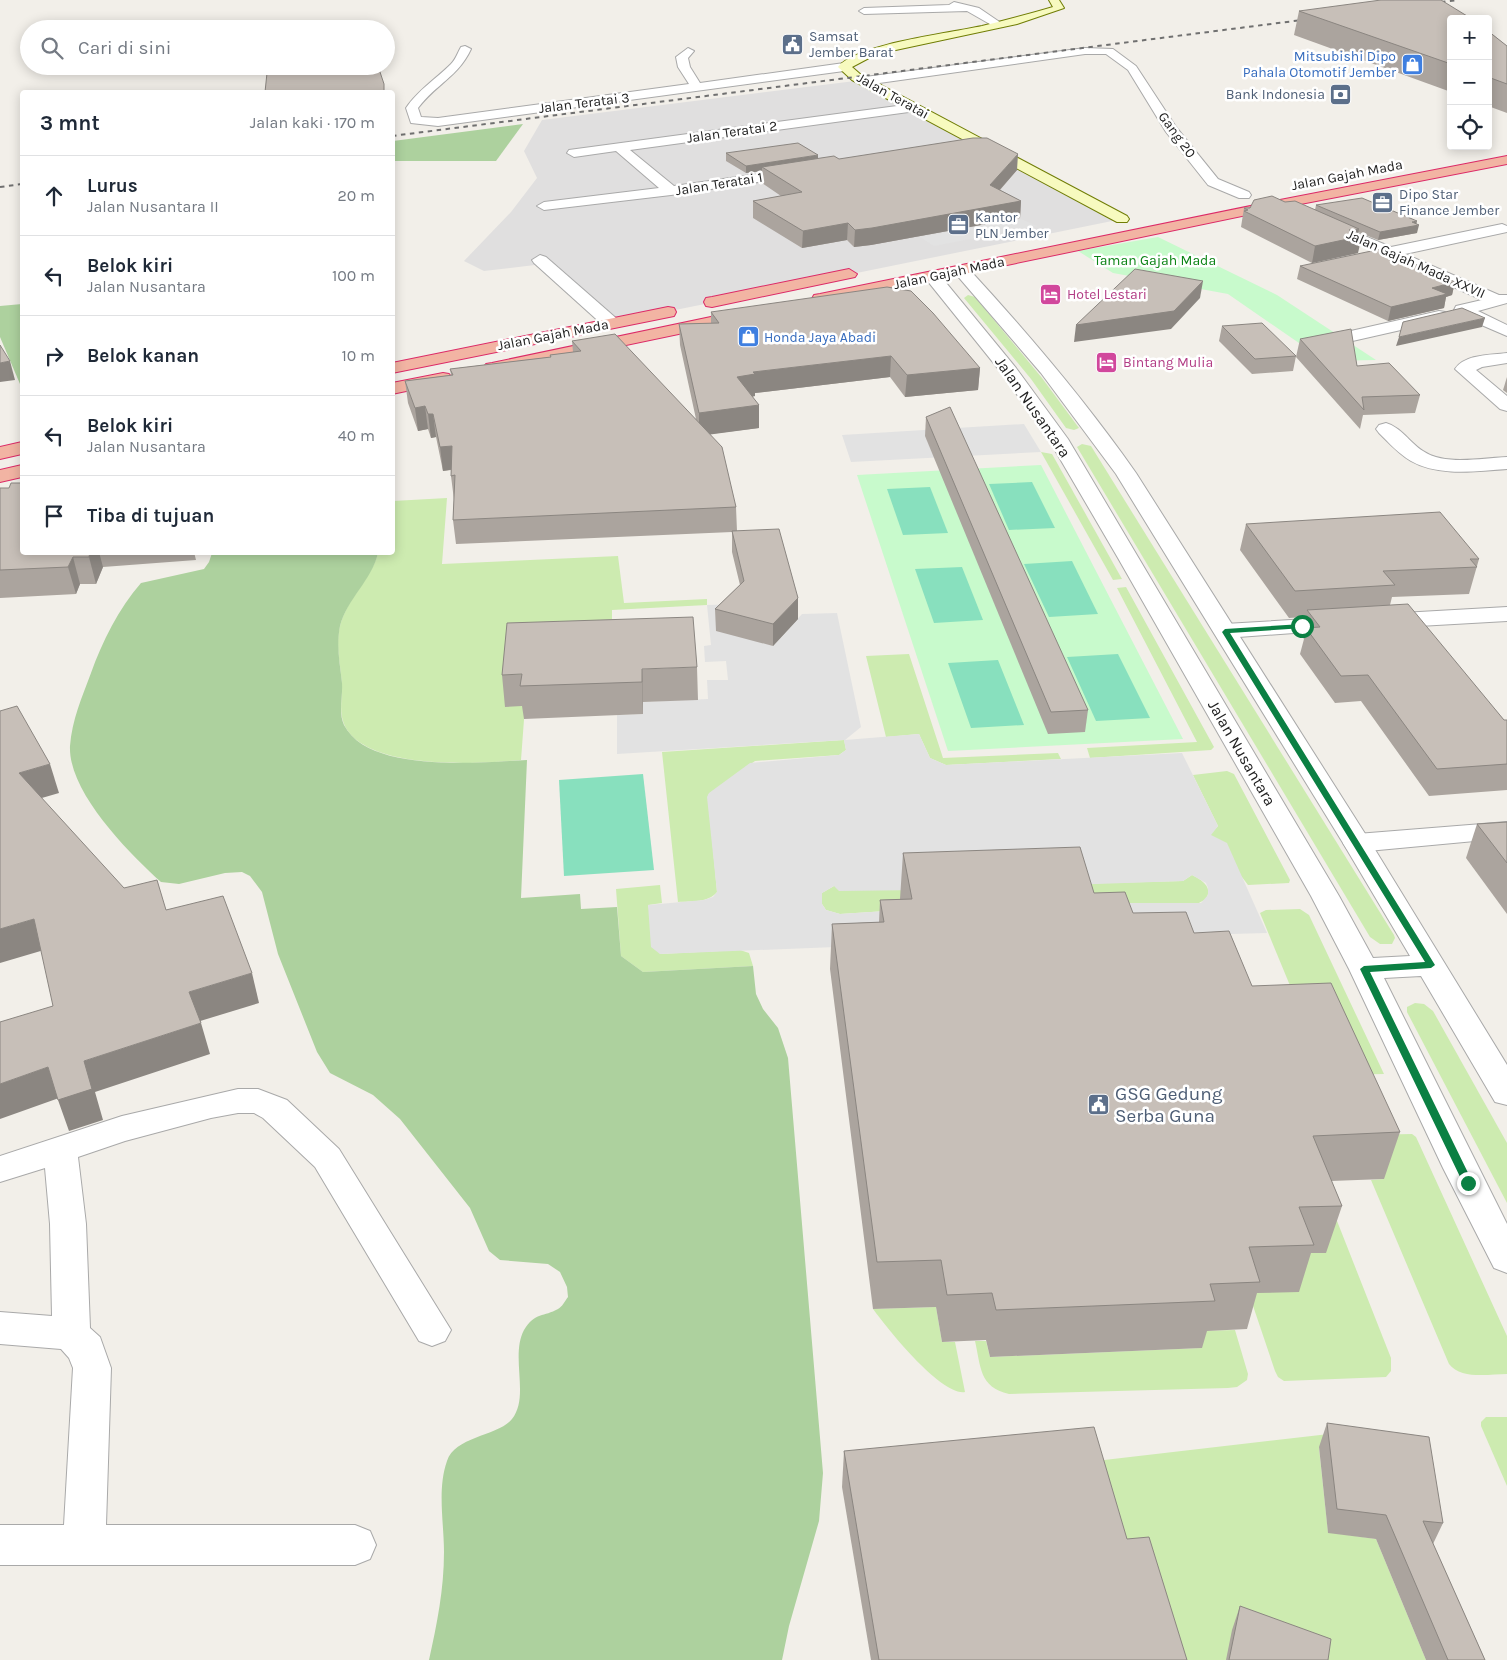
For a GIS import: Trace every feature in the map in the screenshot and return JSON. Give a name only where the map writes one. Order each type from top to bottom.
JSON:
[{"type":"highway","name":"Jalan Gajah Mada","points":[[808,302],[1280,204],[1507,160]]},
{"type":"highway","points":[[1216,201],[1264,191]]},
{"type":"highway","points":[[1094,225],[1141,216]]},
{"type":"highway","points":[[698,305],[860,272]]},
{"type":"highway","name":"Jalan Gajah Mada","points":[[395,367],[680,309]]},
{"type":"highway","name":"Jalan Gajah Mada","points":[[478,370],[760,312]]},
{"type":"highway","points":[[395,388],[459,375]]},
{"type":"highway","points":[[0,454],[20,449]]},
{"type":"highway","points":[[0,476],[20,471]]},
{"type":"main road","name":"Jalan Teratai","points":[[1054,0],[1059,8],[999,25],[877,52],[854,60],[844,66],[865,81],[912,108],[1122,219]]},
{"type":"street","points":[[928,0],[970,8],[999,25]]},
{"type":"street","points":[[864,11],[970,8]]},
{"type":"street","name":"Jalan Teratai 3","points":[[465,48],[458,64],[421,96],[412,108],[416,120],[438,122],[844,66]]},
{"type":"street","name":"Gang 20","points":[[865,81],[1097,50],[1108,51],[1132,68],[1171,129],[1213,182],[1244,195]]},
{"type":"street","points":[[688,51],[682,57],[684,66],[697,87]]},
{"type":"street","name":"Jalan Teratai 2","points":[[574,153],[912,108]]},
{"type":"street","points":[[963,147],[982,144]]},
{"type":"street","points":[[620,147],[671,191]]},
{"type":"street","name":"Jalan Teratai 1","points":[[544,206],[671,191],[817,169]]},
{"type":"street","name":"Jalan Gajah Mada XXVII","points":[[1280,204],[1501,299]]},
{"type":"street","points":[[1363,258],[1502,229]]},
{"type":"street","points":[[540,260],[611,323]]},
{"type":"street","name":"Jalan Nusantara","points":[[961,270],[1047,368],[1100,436],[1357,843],[1507,1092]]},
{"type":"street","name":"Jalan Nusantara","points":[[932,276],[1010,372],[1058,439],[1325,896],[1364,969],[1460,1168],[1507,1258]]},
{"type":"street","points":[[1348,337],[1501,299]]},
{"type":"street","points":[[1462,310],[1507,331]]},
{"type":"street","points":[[1507,358],[1478,362],[1464,369],[1507,405]]},
{"type":"street","points":[[1386,429],[1418,457],[1428,462],[1448,464],[1507,463]]},
{"type":"street","points":[[1225,632],[1507,614]]},
{"type":"street","points":[[1357,843],[1507,830]]},
{"type":"street","points":[[1364,969],[1431,965]]},
{"type":"street","points":[[0,1169],[122,1128],[229,1102],[258,1101],[275,1109],[326,1158],[432,1330]]},
{"type":"street","points":[[60,1149],[68,1224],[71,1334]]},
{"type":"street","points":[[0,1328],[71,1334],[86,1349],[92,1368],[84,1545]]},
{"type":"street","points":[[0,1545],[355,1545]]},
{"type":"shaded area","points":[[863,80],[1122,219],[621,321],[543,264],[484,271],[464,261],[511,212],[537,178],[524,151],[542,120]]},
{"type":"shaded area","points":[[1021,219],[1037,226],[934,246],[920,237]]},
{"type":"shaded area","points":[[1024,424],[1041,452],[851,462],[842,435]]},
{"type":"shaded area","points":[[742,604],[773,646],[802,614],[837,613],[861,727],[845,740],[919,734],[930,758],[946,765],[1182,753],[1218,826],[1211,835],[1227,843],[1267,933],[1087,938],[1107,903],[1201,903],[1208,895],[1208,888],[1206,883],[1192,875],[1183,881],[922,890],[839,891],[834,886],[822,893],[822,904],[826,910],[840,914],[902,910],[909,944],[660,954],[651,947],[648,905],[704,900],[713,897],[717,892],[707,797],[709,793],[750,763],[839,755],[846,750],[844,740],[617,754],[617,715],[643,714],[643,702],[708,699],[707,680],[728,680],[726,661],[705,662],[704,646],[711,645],[707,605]]},
{"type":"green space","points":[[523,124],[496,161],[395,161],[395,141]]},
{"type":"green space","name":"Taman Gajah Mada","points":[[1158,237],[1277,295],[1376,360],[1325,361],[1228,294],[1113,273],[1078,251]]},
{"type":"green space","points":[[968,295],[975,297],[1042,378],[1079,428],[1074,430],[1066,428],[1031,379],[964,298]]},
{"type":"green space","points":[[20,304],[20,384],[0,337],[0,306]]},
{"type":"green space","points":[[1082,444],[1091,446],[1394,935],[1395,938],[1392,944],[1380,944],[1370,937],[1077,447]]},
{"type":"green space","points":[[1041,452],[1052,454],[1122,579],[1113,580]]},
{"type":"green space","points":[[1041,465],[1183,739],[948,751],[857,475]]},
{"type":"green space","points":[[1032,482],[1055,528],[1009,530],[989,484]]},
{"type":"green space","points":[[930,487],[948,533],[903,535],[887,489]]},
{"type":"green space","points":[[447,498],[442,564],[618,556],[624,603],[707,599],[707,605],[612,610],[612,651],[525,706],[521,760],[452,763],[398,757],[374,750],[356,739],[342,719],[342,686],[338,649],[339,634],[343,616],[370,572],[377,555],[395,555],[395,501]]},
{"type":"green space","points":[[211,555],[377,555],[371,572],[343,616],[338,641],[342,683],[341,715],[344,725],[357,741],[377,751],[401,758],[428,762],[455,763],[527,760],[521,898],[580,894],[581,909],[617,907],[621,956],[643,972],[753,966],[756,994],[763,1009],[778,1028],[788,1058],[823,1473],[819,1521],[789,1626],[782,1660],[429,1660],[443,1579],[442,1483],[447,1461],[459,1446],[506,1425],[512,1419],[520,1399],[519,1352],[520,1340],[524,1330],[532,1320],[561,1307],[568,1297],[567,1287],[560,1272],[548,1264],[500,1260],[489,1251],[470,1208],[400,1119],[373,1095],[330,1073],[317,1052],[278,954],[262,892],[250,876],[242,872],[225,873],[179,884],[161,882],[133,855],[103,820],[89,802],[79,783],[72,764],[70,746],[75,718],[95,661],[118,614],[141,583],[204,569]]},
{"type":"green space","points":[[1072,561],[1098,614],[1049,617],[1024,564]]},
{"type":"green space","points":[[962,567],[983,620],[934,623],[915,569]]},
{"type":"green space","points":[[1126,587],[1214,747],[1211,750],[1090,758],[1087,748],[1197,742],[1117,588]]},
{"type":"green space","points":[[909,654],[943,758],[1058,753],[1061,759],[946,765],[930,758],[919,734],[886,737],[866,656]]},
{"type":"green space","points":[[1118,654],[1150,718],[1096,721],[1067,657]]},
{"type":"green space","points":[[998,660],[1024,725],[971,728],[948,663]]},
{"type":"green space","points":[[844,740],[846,750],[839,755],[755,761],[708,795],[717,892],[704,900],[678,902],[662,752]]},
{"type":"green space","points":[[1227,771],[1234,774],[1290,880],[1289,883],[1248,885],[1210,835],[1218,826],[1193,775]]},
{"type":"green space","points":[[643,774],[654,870],[564,876],[559,780]]},
{"type":"green space","points":[[1192,875],[1205,884],[1208,891],[1206,899],[1197,904],[1107,903],[1071,884],[1183,881]]},
{"type":"green space","points":[[660,885],[662,903],[648,905],[660,954],[740,950],[749,953],[753,966],[643,972],[621,956],[616,889]]},
{"type":"green space","points":[[834,886],[922,890],[902,910],[840,914],[826,910],[822,904],[822,893]]},
{"type":"green space","points":[[1300,909],[1309,915],[1384,1074],[1338,1075],[1308,1029],[1260,913],[1266,910]]},
{"type":"green space","points":[[1415,1003],[1424,1004],[1433,1011],[1507,1143],[1507,1203],[1407,1012],[1407,1007]]},
{"type":"green space","points":[[1412,1134],[1416,1137],[1507,1336],[1507,1374],[1468,1374],[1454,1369],[1449,1364],[1371,1180],[1384,1179],[1365,1135]]},
{"type":"green space","points":[[1326,1193],[1391,1358],[1391,1371],[1386,1377],[1284,1381],[1278,1377],[1275,1371],[1249,1294]]},
{"type":"green space","points":[[936,1307],[942,1342],[955,1342],[965,1392],[955,1390],[929,1373],[902,1345],[873,1309]]},
{"type":"green space","points":[[1235,1330],[1248,1374],[1247,1380],[1237,1387],[1228,1388],[1009,1394],[999,1391],[992,1386],[983,1375],[975,1341],[986,1341],[990,1357],[1202,1348],[1197,1331]]},
{"type":"green space","points":[[1486,1417],[1507,1417],[1507,1486],[1481,1426],[1481,1422]]},
{"type":"green space","points":[[1329,1434],[1319,1448],[1328,1532],[1376,1539],[1426,1660],[1166,1660],[1087,1462]]},
{"type":"building","points":[[1381,0],[1441,0],[1465,15],[1447,15],[1447,63],[1299,11]]},
{"type":"building","points":[[1492,34],[1507,46],[1507,84],[1492,78]]},
{"type":"building","points":[[267,75],[381,75],[384,84],[384,90],[265,90]]},
{"type":"building","points":[[973,138],[987,138],[1018,154],[990,185],[1021,201],[872,228],[855,230],[848,223],[803,231],[753,201],[802,192],[762,167],[834,156],[839,159]]},
{"type":"building","points":[[798,143],[818,155],[746,166],[726,153]]},
{"type":"building","points":[[1272,196],[1285,202],[1295,201],[1359,229],[1349,230],[1362,236],[1315,246],[1244,211],[1248,210],[1244,208],[1250,208],[1254,200]]},
{"type":"building","points":[[1362,198],[1417,221],[1412,222],[1419,225],[1380,232],[1316,205]]},
{"type":"building","points":[[1381,249],[1455,282],[1432,288],[1447,294],[1391,307],[1300,266]]},
{"type":"building","points":[[1135,269],[1203,281],[1174,311],[1076,325]]},
{"type":"building","points":[[887,287],[911,291],[933,313],[980,368],[907,375],[891,356],[753,372],[755,374],[737,377],[759,405],[699,413],[679,324],[719,323],[711,312]]},
{"type":"building","points":[[1462,308],[1485,318],[1399,337],[1403,322]]},
{"type":"building","points":[[1262,323],[1296,356],[1255,359],[1222,326]]},
{"type":"building","points":[[1351,329],[1357,366],[1389,363],[1420,395],[1362,397],[1364,410],[1300,339]]},
{"type":"building","points":[[615,334],[722,447],[736,507],[453,520],[455,475],[451,476],[452,446],[440,447],[433,414],[428,414],[425,406],[415,408],[405,381],[453,375],[450,369],[551,357],[550,355],[581,351],[572,341]]},
{"type":"building","points":[[0,345],[10,361],[0,363]]},
{"type":"building","points":[[950,407],[1088,710],[1051,712],[926,417]]},
{"type":"building","points":[[11,483],[20,483],[20,555],[89,555],[89,557],[73,557],[68,567],[0,570],[0,488],[9,488]]},
{"type":"building","points":[[1440,512],[1479,559],[1470,559],[1477,567],[1383,571],[1395,585],[1295,591],[1246,524]]},
{"type":"building","points":[[779,529],[798,598],[773,624],[715,609],[744,581],[732,531]]},
{"type":"building","points":[[1408,604],[1504,720],[1507,720],[1507,764],[1437,769],[1368,675],[1341,676],[1306,628],[1320,627],[1307,610]]},
{"type":"building","points":[[693,617],[697,667],[642,669],[642,682],[520,686],[522,674],[502,675],[507,623]]},
{"type":"building","points":[[17,706],[50,764],[19,773],[124,888],[157,880],[166,910],[223,896],[252,973],[189,992],[201,1023],[84,1061],[92,1089],[58,1100],[48,1067],[0,1084],[0,1022],[53,1006],[34,919],[0,929],[0,711]]},
{"type":"building","points":[[1507,822],[1507,863],[1477,824]]},
{"type":"building","name":"GSG Gedung Serba Guna","points":[[1080,847],[1094,893],[1125,892],[1133,913],[1186,912],[1194,933],[1229,931],[1252,986],[1331,983],[1400,1132],[1313,1136],[1342,1206],[1299,1207],[1314,1245],[1249,1247],[1260,1282],[1210,1284],[1215,1301],[996,1310],[992,1293],[947,1295],[941,1260],[877,1262],[832,924],[884,922],[880,900],[912,899],[903,853]]},
{"type":"building","points":[[1327,1423],[1429,1437],[1443,1523],[1423,1521],[1485,1660],[1448,1660],[1386,1515],[1337,1509]]},
{"type":"building","points":[[1094,1427],[1127,1539],[1149,1537],[1187,1660],[879,1660],[844,1451]]},
{"type":"building","points":[[1240,1606],[1331,1639],[1328,1660],[1229,1660]]},
{"type":"railway","points":[[1432,3],[1458,0]]},
{"type":"railway","points":[[395,136],[1310,19]]},
{"type":"railway","points":[[0,187],[20,184]]},
{"type":"place","name":"Samsat Jember Barat","points":[[793,44]]},
{"type":"place","name":"Mitsubishi Dipo Pahala Otomotif Jember","points":[[1412,64]]},
{"type":"place","name":"Bank Indonesia","points":[[1341,94]]},
{"type":"place","name":"Dipo Star Finance Jember","points":[[1383,202]]},
{"type":"place","name":"Kantor PLN Jember","points":[[959,225]]},
{"type":"place","name":"Hotel Lestari","points":[[1051,294]]},
{"type":"place","name":"Honda Jaya Abadi","points":[[748,337]]},
{"type":"place","name":"Bintang Mulia","points":[[1107,362]]},
{"type":"place","name":"GSG Gedung Serba Guna","points":[[1099,1105]]},
{"type":"route","points":[[1302,626],[1225,632],[1431,965],[1364,969],[1468,1183]]}]
